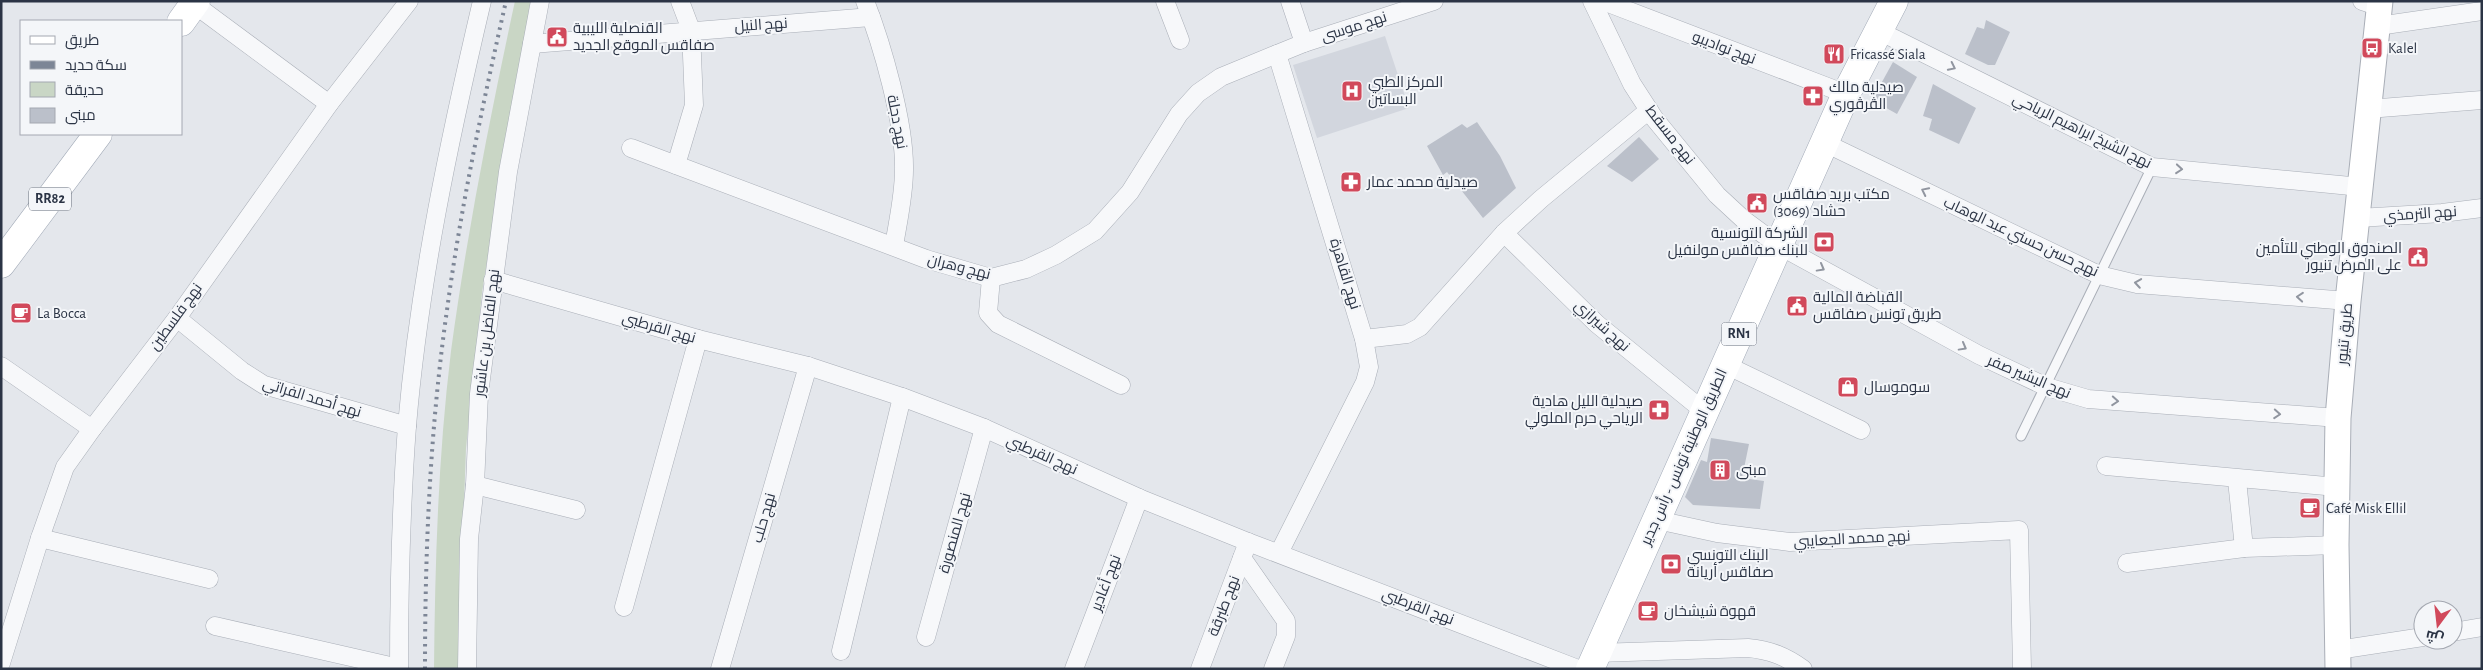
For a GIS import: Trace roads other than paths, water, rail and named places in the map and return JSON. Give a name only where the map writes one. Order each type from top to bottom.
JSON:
[{"type":"main road","name":"الطريق الوطنية تونس - رأس جدير","points":[[1588,664],[1657,520],[1846,94],[1877,30],[1894,1]]},
{"type":"main road","name":"طريق تنيور","points":[[2338,659],[2336,544],[2338,418],[2348,301],[2362,187],[2375,9]]},
{"type":"main road","name":"RR82","points":[[1,264],[97,135]]},
{"type":"street","name":"نهج فلسطين","points":[[1,663],[40,538],[65,467],[177,318],[329,104],[409,1]]},
{"type":"street","points":[[215,626],[399,668],[402,526],[407,426],[429,257],[458,109],[482,1]]},
{"type":"street","name":"نهج الفاضل بن عاشور","points":[[467,669],[469,539],[475,485],[479,394],[508,172],[540,1]]},
{"type":"street","points":[[676,165],[694,105],[691,30],[680,1]]},
{"type":"street","points":[[1165,1],[1180,40]]},
{"type":"street","points":[[1277,54],[1304,43],[1290,1]]},
{"type":"street","name":"نهج موسى","points":[[1304,43],[1434,1]]},
{"type":"street","name":"نهج مسقط","points":[[1592,1],[1632,84],[1649,110],[1717,195],[1744,220],[1778,245]]},
{"type":"street","name":"نهج نواديبو","points":[[1603,1],[1846,94]]},
{"type":"street","points":[[191,9],[329,104]]},
{"type":"street","name":"نهج النيل","points":[[532,44],[691,30],[868,9]]},
{"type":"street","name":"نهج دجلة","points":[[868,9],[888,78],[903,147],[904,170],[894,246]]},
{"type":"street","points":[[2375,9],[2482,11]]},
{"type":"street","name":"نهج الشيخ ابراهيم الرياحي","points":[[1877,30],[2152,167],[2362,187]]},
{"type":"street","name":"نهج وهران","points":[[631,148],[952,268],[991,278],[1026,270],[1056,255],[1095,231],[1130,192],[1179,114],[1198,92],[1221,77],[1277,54]]},
{"type":"street","name":"نهج القاهرة","points":[[1277,54],[1364,340],[1368,368],[1365,382],[1279,553]]},
{"type":"street","points":[[2368,109],[2482,100]]},
{"type":"street","points":[[1364,340],[1407,334],[1420,327],[1504,233],[1541,199],[1649,110]]},
{"type":"street","name":"نهج حسن حسني عبد الوهاب","points":[[1825,143],[2099,275],[2137,284],[2348,301]]},
{"type":"street","name":"نهج الترمذي","points":[[2358,218],[2442,213],[2482,208]]},
{"type":"street","name":"نهج شيرازي","points":[[1504,233],[1597,324],[1705,412]]},
{"type":"street","name":"نهج البشير صفر","points":[[1778,245],[1979,356],[2045,386],[2088,399],[2338,418]]},
{"type":"street","points":[[991,278],[988,313],[998,324],[1120,385]]},
{"type":"street","name":"نهج القرطبي","points":[[493,280],[698,339],[808,366],[902,397],[984,428],[1139,498],[1245,550],[1279,553],[1588,664]]},
{"type":"street","name":"نهج أحمد الفراتي","points":[[177,318],[242,371],[264,385],[407,426]]},
{"type":"street","points":[[624,607],[698,339]]},
{"type":"street","points":[[1726,364],[1861,430]]},
{"type":"street","points":[[1,366],[92,429]]},
{"type":"street","name":"نهج حلب","points":[[723,668],[808,366]]},
{"type":"street","points":[[841,651],[902,397]]},
{"type":"street","name":"نهج المنصورة","points":[[926,637],[984,428]]},
{"type":"street","points":[[2106,466],[2237,480],[2337,487]]},
{"type":"street","points":[[2237,480],[2244,548]]},
{"type":"street","points":[[475,485],[576,510]]},
{"type":"street","name":"نهج أغادير","points":[[1074,669],[1139,498]]},
{"type":"street","name":"نهج محمد الجعايبي","points":[[1657,520],[1718,533],[1790,542],[2019,530],[2022,669]]},
{"type":"street","points":[[40,538],[209,579]]},
{"type":"street","points":[[2127,563],[2244,548],[2336,544]]},
{"type":"street","points":[[1245,550],[1286,621],[1286,636],[1273,669]]},
{"type":"street","name":"نهج طبرقة","points":[[1200,669],[1245,550]]},
{"type":"street","points":[[2463,630],[2482,627]]},
{"type":"street","points":[[2338,659],[2413,640]]},
{"type":"street","points":[[1588,664],[1748,648],[1766,650],[1786,657],[1802,669]]},
{"type":"lane","points":[[2021,436],[2152,167]]},
{"type":"railway","points":[[425,669],[430,489],[441,355],[466,193],[506,1]]},
{"type":"place","name":"القنصلية الليبية صفاقس الموقع الجديد","points":[[557,37]]},
{"type":"place","name":"Kalel","points":[[2372,48]]},
{"type":"place","name":"Fricassé Siala","points":[[1834,54]]},
{"type":"place","name":"المركز الطبي البساتين","points":[[1352,91]]},
{"type":"place","name":"صيدلية مالك الڤرڤوري","points":[[1813,96]]},
{"type":"place","name":"صيدلية محمد عمار","points":[[1351,182]]},
{"type":"place","name":"مكتب بريد صفاقس حشاد (3069)","points":[[1757,203]]},
{"type":"place","name":"الشركة التونسية للبنك صفاقس مولنفيل","points":[[1824,242]]},
{"type":"place","name":"الصندوق الوطني للتأمين على المرض تنيور","points":[[2418,257]]},
{"type":"place","name":"القباضة المالية طريق تونس صفاقس","points":[[1797,306]]},
{"type":"place","name":"La Bocca","points":[[21,313]]},
{"type":"place","name":"سوموسال","points":[[1848,387]]},
{"type":"place","name":"صيدلية الليل هادية الرياحي حرم الملولي","points":[[1659,410]]},
{"type":"place","name":"مبنى","points":[[1720,470]]},
{"type":"place","name":"Café Misk Ellil","points":[[2310,508]]},
{"type":"place","name":"البنك التونسي صفاقس أريانة","points":[[1671,564]]},
{"type":"place","name":"قهوة شيشخان","points":[[1648,611]]}]
